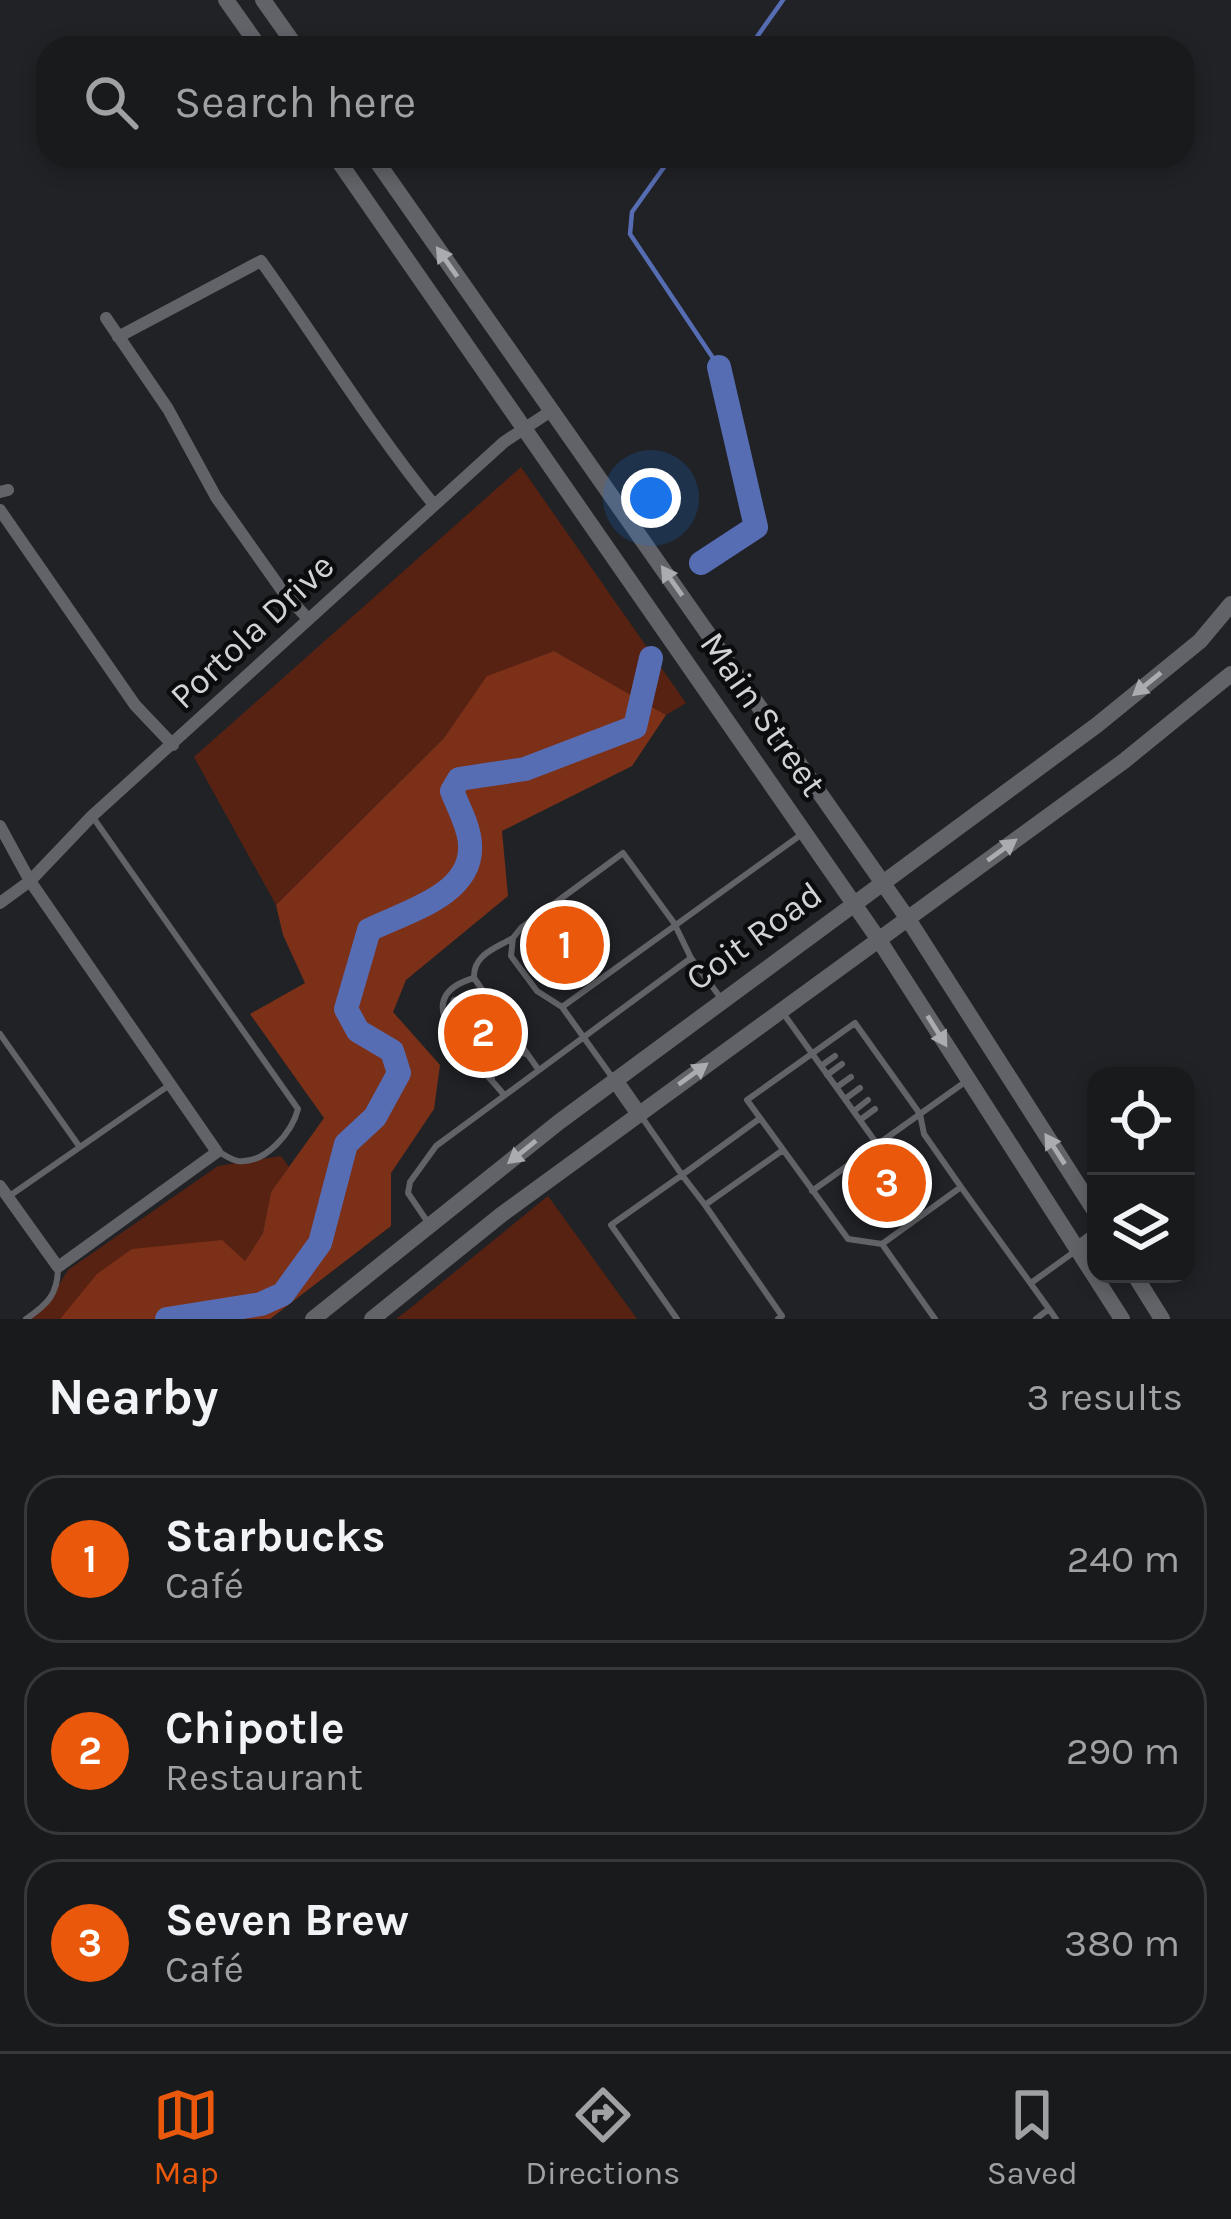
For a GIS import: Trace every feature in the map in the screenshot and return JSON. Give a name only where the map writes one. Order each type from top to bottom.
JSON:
[{"type":"main road","points":[[226,0],[252,36]]},
{"type":"main road","points":[[263,0],[288,36]]},
{"type":"main road","name":"Main Street","points":[[343,168],[879,940],[1122,1319]]},
{"type":"main road","name":"Main Street","points":[[381,168],[908,919],[1087,1199]]},
{"type":"main road","name":"Coit Road","points":[[314,1319],[615,1080],[1097,725],[1200,641],[1231,604]]},
{"type":"main road","points":[[372,1319],[501,1214],[1124,761],[1231,674]]},
{"type":"main road","points":[[615,1080],[638,1113]]},
{"type":"main road","points":[[1077,1250],[1087,1243]]},
{"type":"main road","points":[[1140,1283],[1162,1319]]},
{"type":"street","points":[[118,337],[261,261],[339,370],[379,436],[434,506]]},
{"type":"street","points":[[106,318],[168,409],[216,497],[308,619]]},
{"type":"street","name":"Portola Drive","points":[[0,903],[30,881],[92,816],[504,442],[551,411]]},
{"type":"street","points":[[0,510],[135,705],[173,745]]},
{"type":"street","points":[[0,826],[30,881],[218,1152],[58,1267],[4,1191]]},
{"type":"lane","points":[[92,816],[298,1109],[294,1125],[277,1145],[254,1158],[239,1161],[218,1152]]},
{"type":"lane","points":[[562,1007],[804,832]]},
{"type":"lane","points":[[538,1069],[474,979],[476,962],[623,854],[722,1000]]},
{"type":"lane","points":[[513,938],[511,956],[537,991],[562,1007],[615,1080]]},
{"type":"lane","points":[[431,1226],[408,1192],[436,1146],[691,958]]},
{"type":"lane","points":[[474,979],[446,990],[441,1012],[492,1079]]},
{"type":"lane","points":[[504,1095],[453,1022],[449,1012],[454,1000],[476,997],[514,1049],[528,1055]]},
{"type":"lane","points":[[781,1011],[878,1145]]},
{"type":"lane","points":[[962,1187],[882,1244],[848,1239],[747,1100],[855,1023],[920,1114],[924,1134],[1031,1283],[1056,1319]]},
{"type":"lane","points":[[0,1034],[80,1146]]},
{"type":"lane","points":[[854,1042],[864,1035]]},
{"type":"lane","points":[[861,1050],[870,1044]]},
{"type":"lane","points":[[821,1066],[836,1056]]},
{"type":"lane","points":[[870,1064],[879,1057]]},
{"type":"lane","points":[[827,1075],[842,1064]]},
{"type":"lane","points":[[879,1075],[888,1069]]},
{"type":"lane","points":[[837,1087],[851,1077]]},
{"type":"lane","points":[[887,1086],[896,1080]]},
{"type":"lane","points":[[812,1191],[968,1080]]},
{"type":"lane","points":[[4,1191],[171,1084]]},
{"type":"lane","points":[[845,1099],[860,1088]]},
{"type":"lane","points":[[894,1096],[902,1089]]},
{"type":"lane","points":[[854,1111],[868,1100]]},
{"type":"lane","points":[[860,1120],[875,1109]]},
{"type":"lane","points":[[638,1113],[782,1316],[778,1319]]},
{"type":"lane","points":[[677,1319],[611,1225],[760,1118]]},
{"type":"lane","points":[[705,1205],[783,1150]]},
{"type":"lane","points":[[882,1244],[935,1319]]},
{"type":"lane","points":[[1031,1283],[1077,1250]]},
{"type":"lane","points":[[26,1319],[47,1304],[58,1288],[58,1267]]},
{"type":"lane","points":[[1036,1319],[1049,1309]]},
{"type":"shaded area","points":[[521,467],[686,703],[666,715],[554,651],[488,676],[444,738],[276,905],[194,757]]},
{"type":"shaded area","points":[[554,651],[666,715],[632,766],[502,831],[508,896],[406,980],[393,1012],[440,1065],[434,1109],[391,1173],[391,1226],[270,1319],[60,1319],[97,1274],[132,1249],[222,1240],[245,1261],[263,1233],[271,1192],[324,1118],[250,1014],[305,983],[283,935],[276,905],[444,738],[487,676]]},
{"type":"shaded area","points":[[281,1156],[289,1167],[271,1192],[263,1233],[245,1261],[72,1307],[60,1319],[26,1319],[47,1304],[68,1270],[218,1166]]},
{"type":"shaded area","points":[[548,1196],[637,1319],[396,1319],[408,1310]]},
{"type":"waterway","points":[[758,36],[783,0]]},
{"type":"waterway","points":[[663,168],[632,212],[630,234],[719,367]]},
{"type":"waterway","points":[[701,563],[756,527],[719,367]]},
{"type":"waterway","points":[[167,1319],[261,1304],[283,1294],[320,1243],[346,1144],[375,1117],[399,1073],[392,1051],[358,1031],[346,1009],[369,930],[434,900],[461,877],[470,845],[452,791],[459,779],[525,769],[635,727],[651,658]]},
{"type":"place","name":"Starbucks","points":[[565,945]]},
{"type":"place","name":"Chipotle","points":[[483,1033]]},
{"type":"place","name":"Seven Brew","points":[[887,1183]]}]
